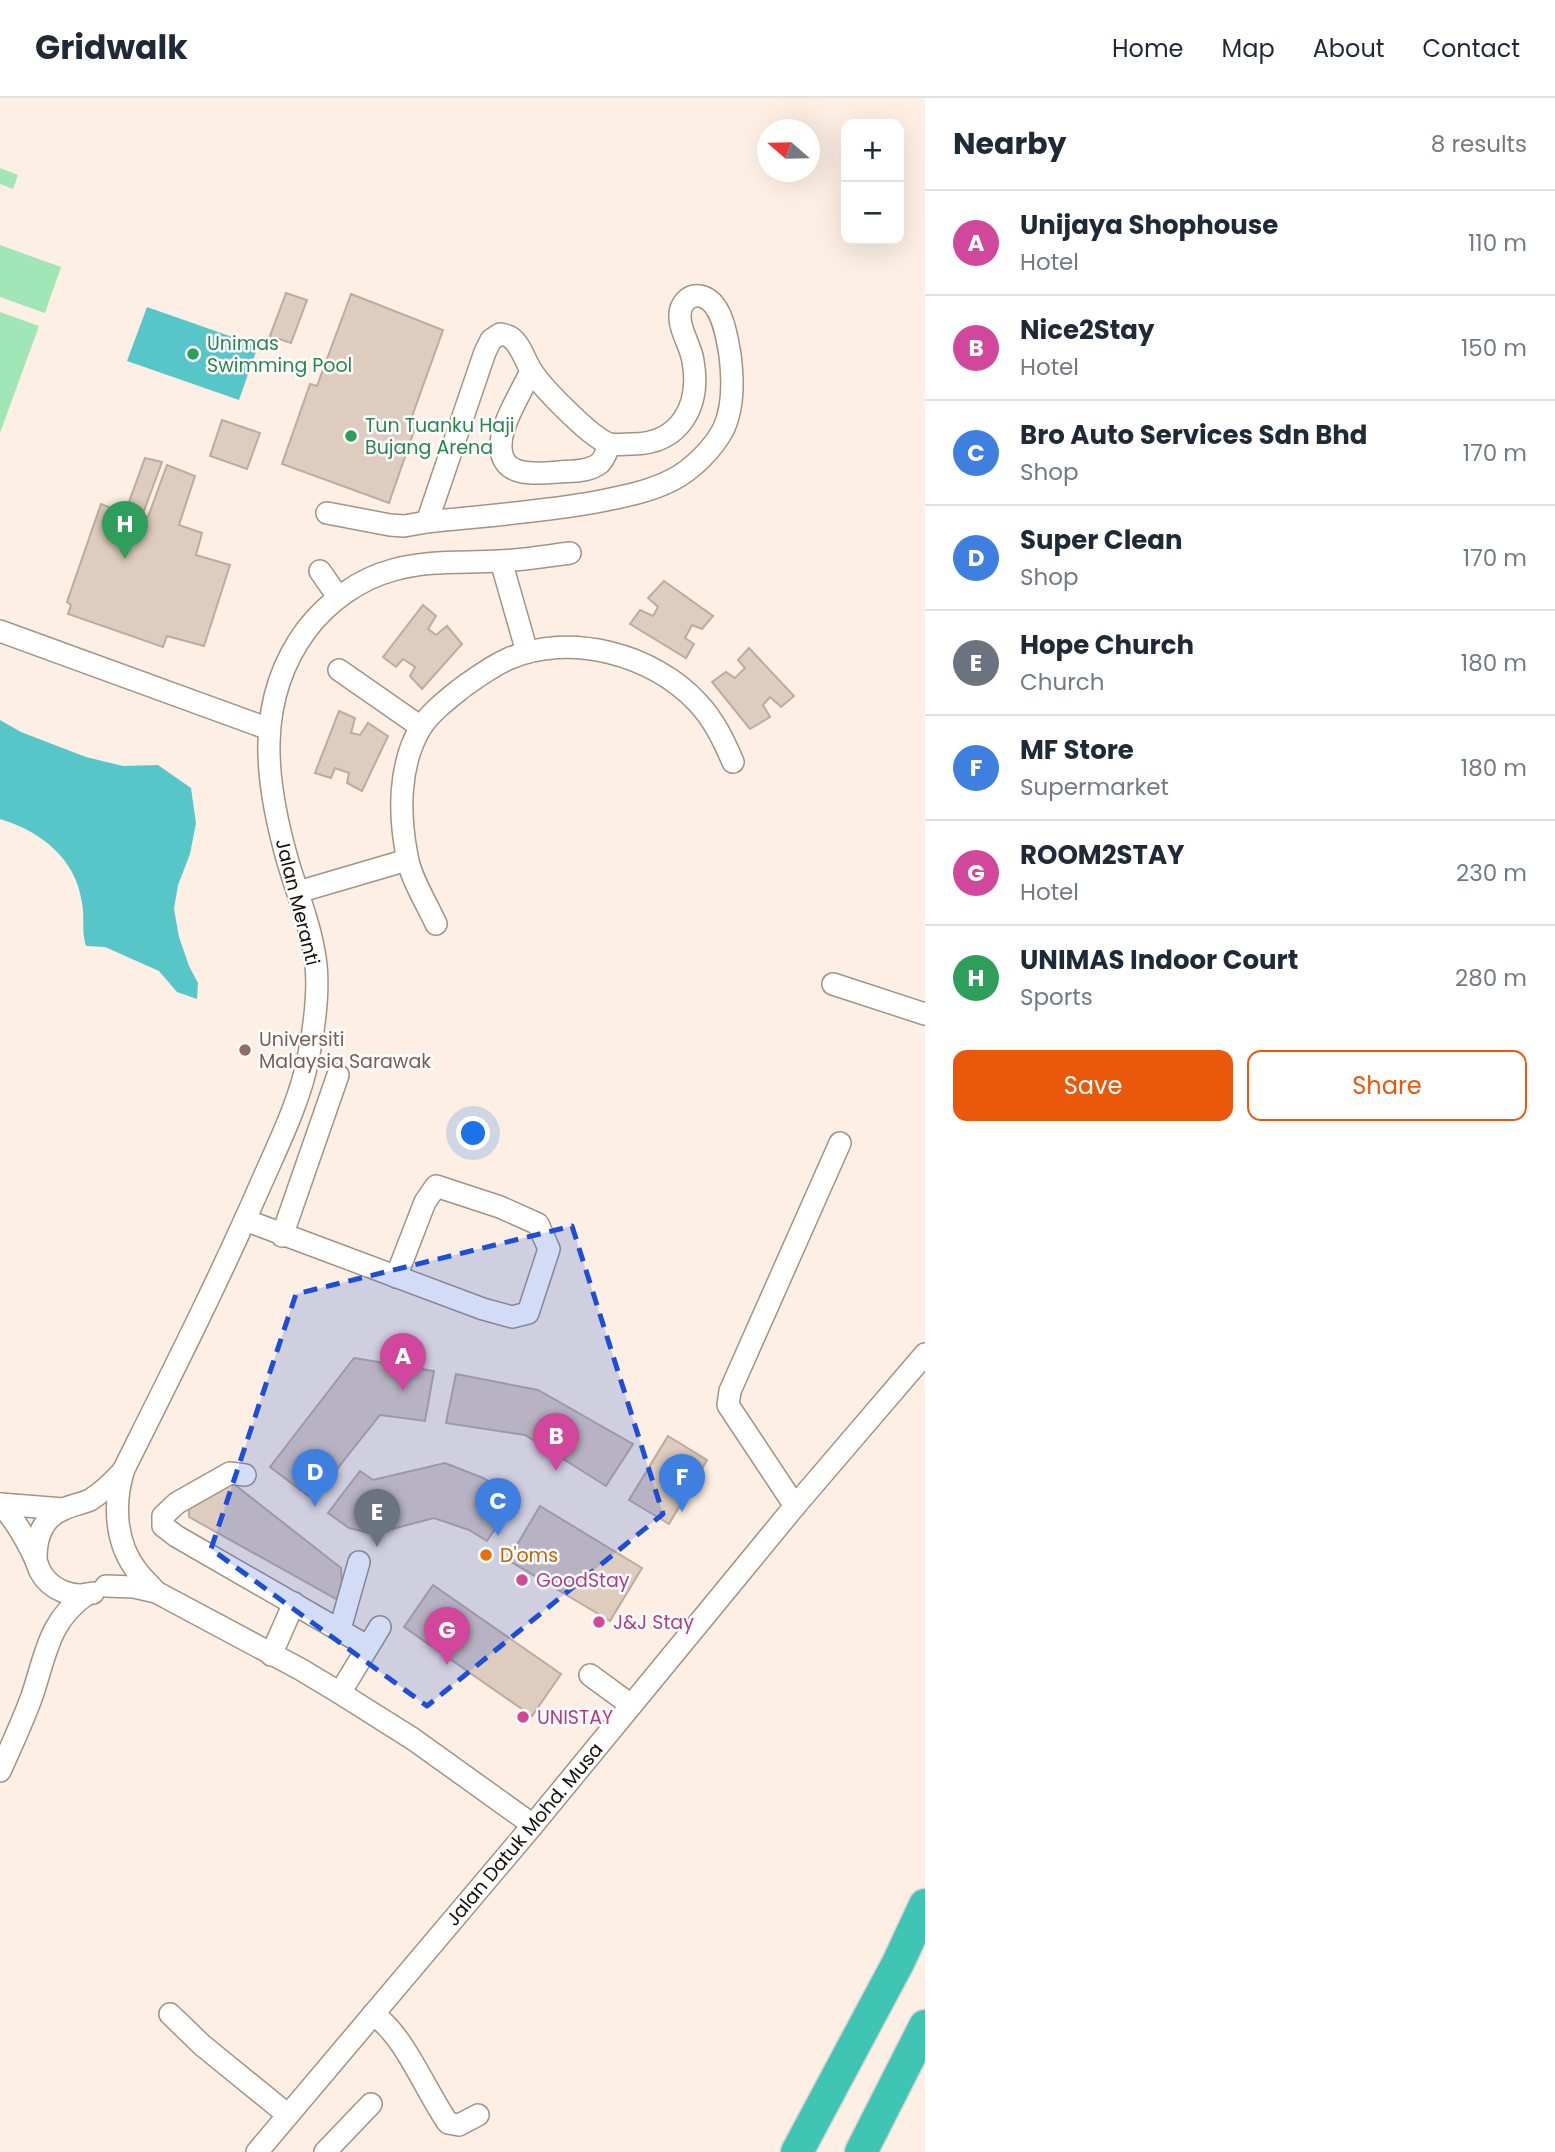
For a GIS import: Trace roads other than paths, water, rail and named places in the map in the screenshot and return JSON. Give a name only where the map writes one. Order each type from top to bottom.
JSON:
[{"type":"highway","points":[[797,2152],[892,1975],[925,1905]]},
{"type":"highway","points":[[861,2152],[925,2026]]},
{"type":"street","points":[[327,513],[404,526],[562,508],[636,493],[671,480],[685,471],[717,439],[729,412],[732,373],[724,326],[712,302],[695,296],[689,298],[681,310],[680,321],[691,350],[695,378],[688,411],[673,433],[644,444],[609,444],[568,412],[545,389],[510,336],[500,334],[491,340],[427,522]]},
{"type":"street","points":[[531,371],[503,431],[502,458],[513,470],[531,474],[584,470],[599,464],[609,444]]},
{"type":"street","name":"Jalan Meranti","points":[[124,1469],[214,1290],[277,1148],[308,1061],[314,1018],[316,968],[299,891],[288,861],[273,796],[267,746],[279,681],[287,661],[310,625],[338,597],[391,570],[429,563],[501,561],[570,553]]},
{"type":"street","points":[[501,561],[527,652]]},
{"type":"street","points":[[320,571],[338,597]]},
{"type":"street","points":[[0,631],[269,729]]},
{"type":"street","points":[[436,924],[407,860],[401,818],[404,778],[411,749],[421,727],[435,711],[478,676],[506,659],[527,652],[560,648],[604,652],[636,661],[662,673],[704,710],[733,762]]},
{"type":"street","points":[[339,670],[421,727]]},
{"type":"street","points":[[299,891],[407,860]]},
{"type":"street","points":[[833,984],[925,1014]]},
{"type":"street","points":[[282,1236],[338,1075]]},
{"type":"street","points":[[795,1506],[744,1448],[728,1405],[730,1391],[840,1143]]},
{"type":"street","points":[[245,1220],[396,1278],[512,1317],[527,1313],[549,1249],[538,1224],[500,1206],[436,1186],[425,1202],[396,1278]]},
{"type":"street","name":"Jalan Datuk Mohd. Musa","points":[[257,2152],[533,1825],[795,1506],[925,1354]]},
{"type":"street","points":[[36,1558],[36,1542],[50,1517],[101,1492],[124,1469]]},
{"type":"street","points":[[0,1771],[32,1697],[51,1635],[65,1614],[120,1570],[123,1541],[117,1499],[124,1469]]},
{"type":"street","points":[[245,1475],[230,1473],[177,1503],[163,1516],[163,1526],[367,1646]]},
{"type":"street","points":[[1,1504],[90,1507],[103,1512],[114,1522],[138,1572],[156,1592]]},
{"type":"street","points":[[1,1504],[11,1515],[47,1581],[59,1590],[73,1595],[135,1587],[156,1592],[340,1693],[413,1739],[533,1825]]},
{"type":"street","points":[[340,1629],[359,1562]]},
{"type":"street","points":[[47,1581],[51,1635]]},
{"type":"street","points":[[265,1651],[295,1603]]},
{"type":"street","points":[[340,1693],[380,1627]]},
{"type":"street","points":[[590,1675],[631,1705]]},
{"type":"street","points":[[170,2014],[202,2045],[288,2115]]},
{"type":"street","points":[[373,2014],[384,2021],[400,2042],[433,2102],[448,2123],[459,2124],[478,2115]]},
{"type":"street","points":[[325,2152],[371,2104]]},
{"type":"water","name":"Unimas Swimming Pool","points":[[147,307],[258,346],[239,400],[127,361]]},
{"type":"water","points":[[0,720],[21,732],[86,757],[123,766],[158,765],[191,788],[196,823],[174,909],[179,937],[198,983],[197,999],[177,992],[159,971],[105,947],[86,946],[78,887],[64,860],[42,839],[0,819]]},
{"type":"place","name":"Unimas Swimming Pool","points":[[193,354]]},
{"type":"place","name":"Tun Tuanku Haji Bujang Arena","points":[[351,436]]},
{"type":"place","name":"UNIMAS Indoor Court","points":[[125,559]]},
{"type":"place","name":"Universiti Malaysia Sarawak","points":[[245,1050]]},
{"type":"place","name":"Unijaya Shophouse","points":[[403,1391]]},
{"type":"place","name":"Nice2Stay","points":[[556,1471]]},
{"type":"place","name":"Super Clean","points":[[315,1507]]},
{"type":"place","name":"MF Store","points":[[682,1512]]},
{"type":"place","name":"Bro Auto Services Sdn Bhd","points":[[498,1536]]},
{"type":"place","name":"Hope Church","points":[[377,1547]]},
{"type":"place","name":"D'oms","points":[[486,1555]]},
{"type":"place","name":"GoodStay","points":[[522,1580]]},
{"type":"place","name":"J&J Stay","points":[[599,1622]]},
{"type":"place","name":"ROOM2STAY","points":[[447,1665]]},
{"type":"place","name":"UNISTAY","points":[[523,1717]]}]
